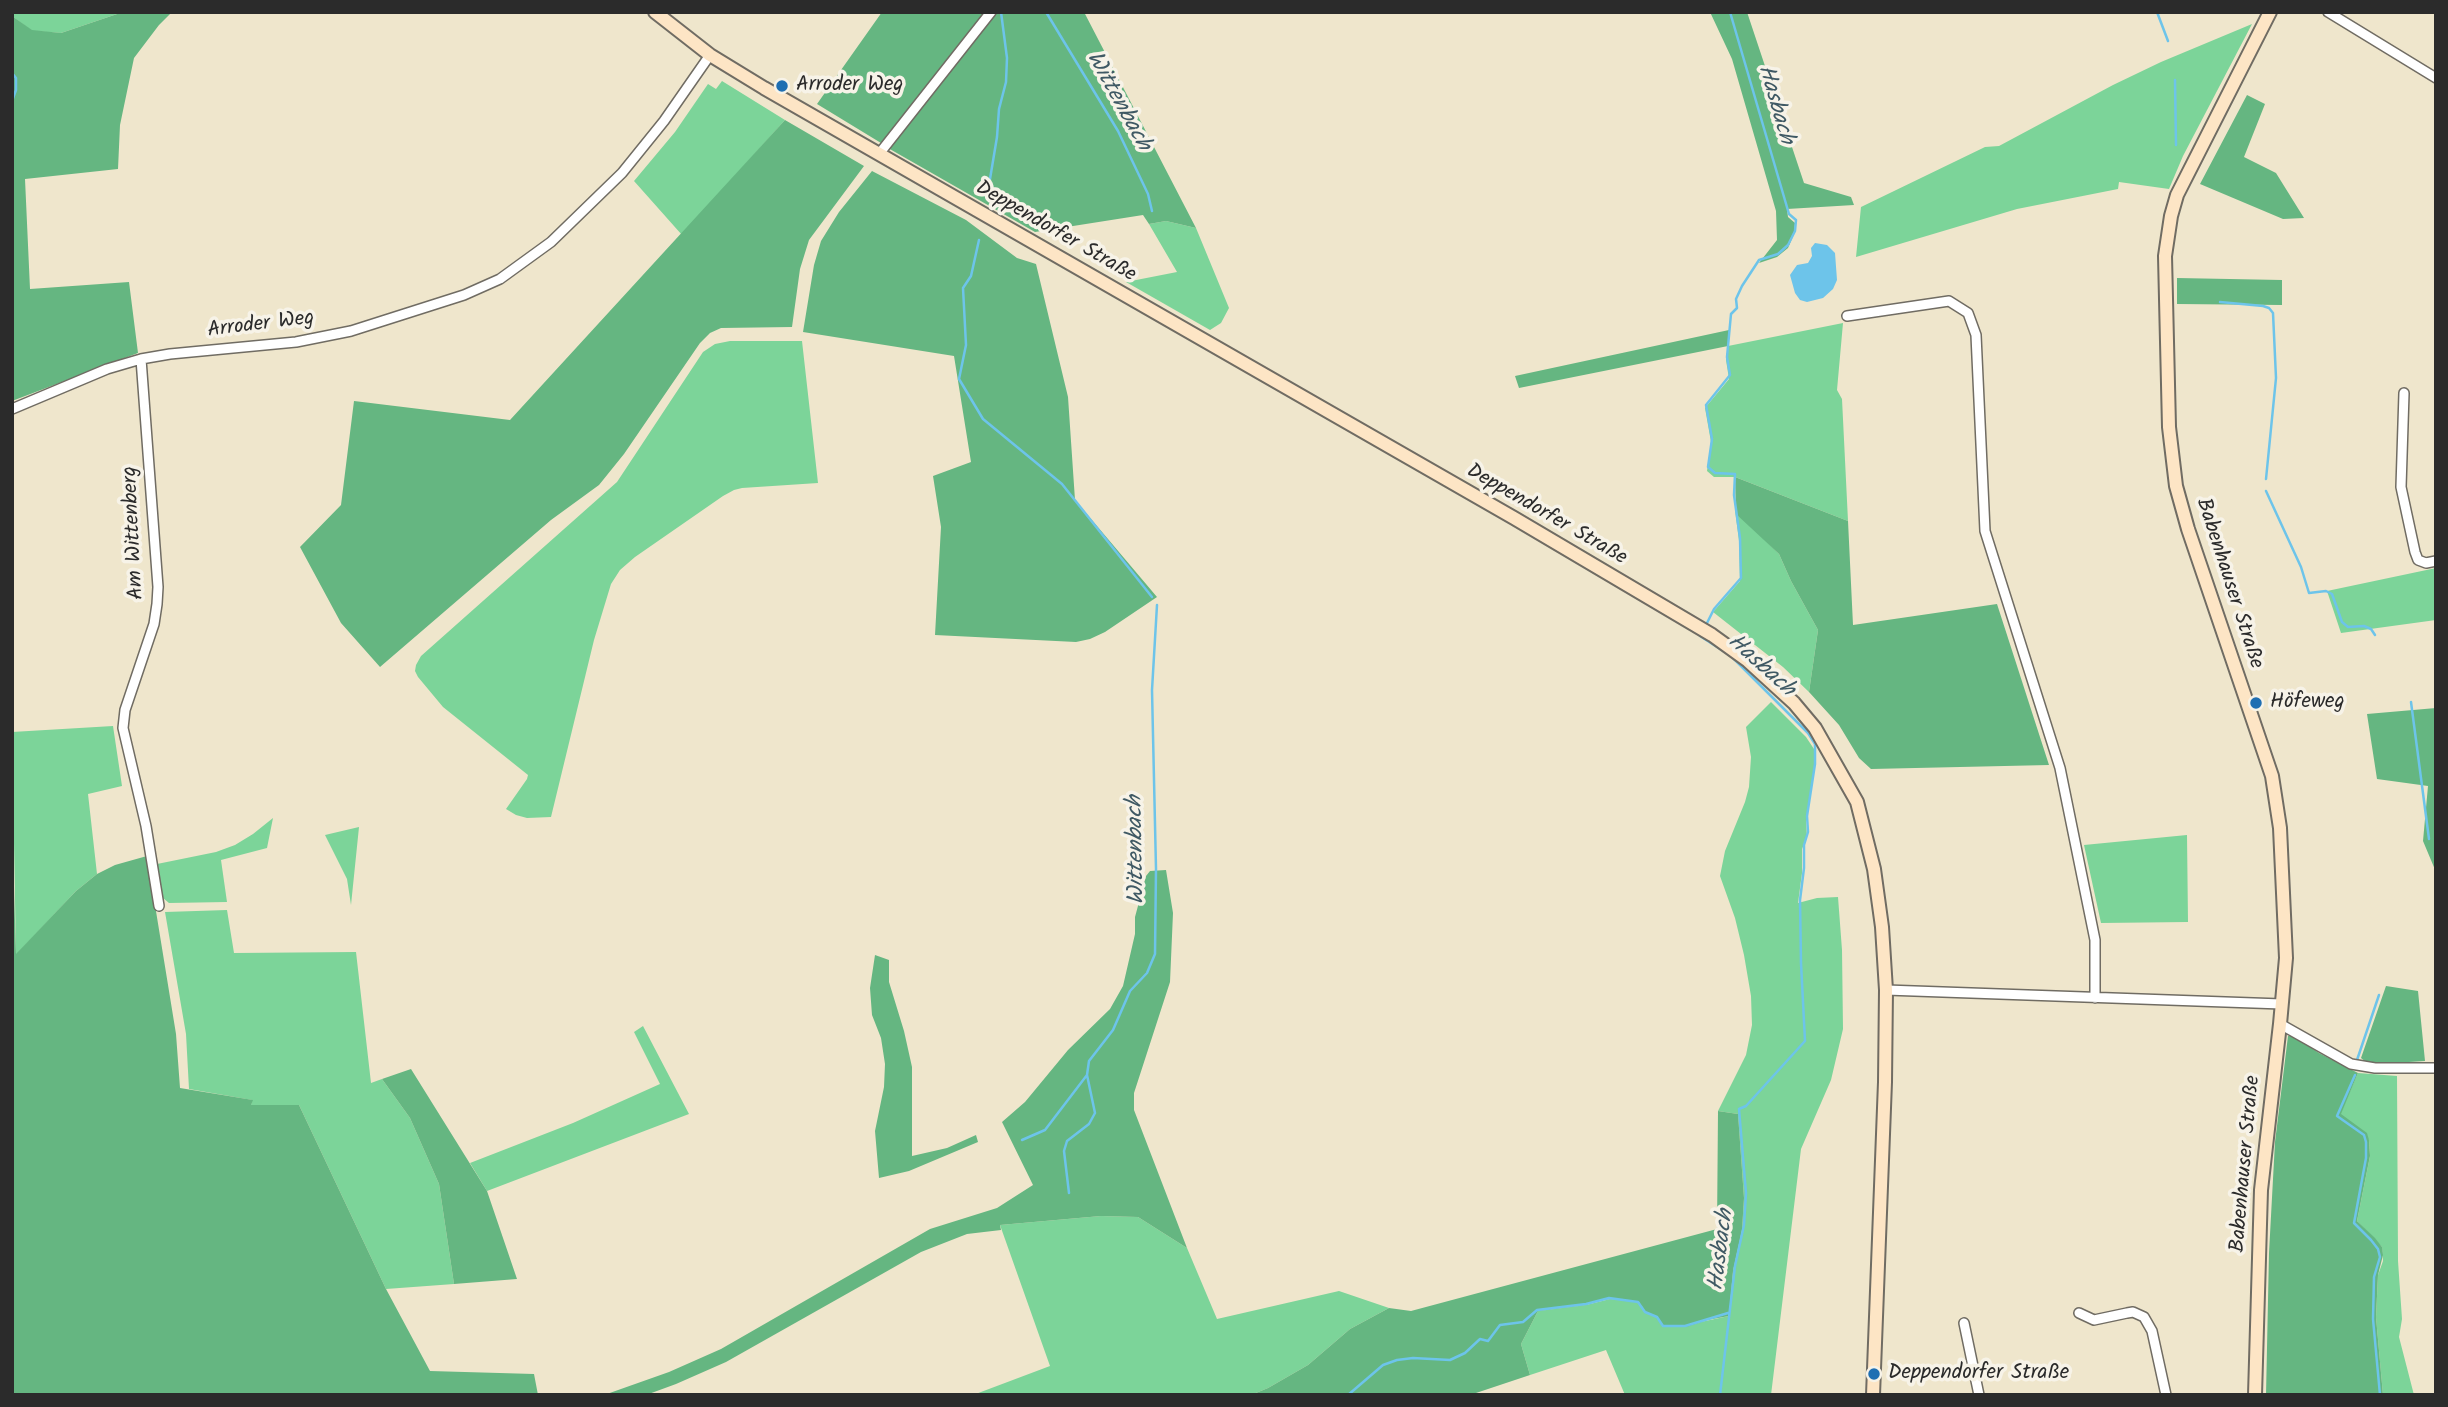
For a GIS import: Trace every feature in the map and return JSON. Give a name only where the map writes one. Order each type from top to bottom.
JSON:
[{"type":"street","name":"Deppendorfer Straße","points":[[655,12],[710,55],[1712,635],[1748,661],[1794,703],[1815,728],[1857,802],[1874,869],[1882,927],[1886,990],[1872,1395]]},
{"type":"street","points":[[878,154],[991,12]]},
{"type":"street","name":"Babenhauser Straße","points":[[2255,1395],[2261,1190],[2286,958],[2280,828],[2276,795],[2255,725],[2188,529],[2176,486],[2169,427],[2165,256],[2177,195],[2270,12]]},
{"type":"street","points":[[2328,12],[2436,78]]},
{"type":"street","name":"Arroder Weg","points":[[12,409],[107,369],[141,359],[296,342],[351,331],[464,295],[500,279],[551,242],[622,173],[664,121],[710,55]]},
{"type":"street","points":[[1847,316],[1949,301],[1968,313],[1976,335],[1984,531],[2060,768],[2095,940],[2095,998]]},
{"type":"street","name":"Am Wittenberg","points":[[141,359],[157,604],[154,624],[125,710],[123,728],[146,827],[159,906]]},
{"type":"street","points":[[2404,393],[2401,486],[2418,560],[2426,563],[2436,561]]},
{"type":"street","points":[[1886,990],[2282,1004]]},
{"type":"street","points":[[2280,1024],[2351,1064],[2375,1068],[2436,1068]]},
{"type":"street","points":[[2079,1313],[2094,1320],[2127,1313],[2144,1317],[2152,1331],[2166,1395]]},
{"type":"street","points":[[1964,1323],[1979,1395]]},
{"type":"green space","points":[[12,12],[123,12],[61,33],[32,31],[12,16]]},
{"type":"green space","points":[[123,12],[172,12],[134,58],[120,125],[118,169],[25,179],[30,289],[129,282],[138,353],[12,401],[12,16],[32,30],[61,33]]},
{"type":"green space","points":[[882,12],[986,12],[881,143],[817,104]]},
{"type":"green space","points":[[995,12],[1084,12],[1196,228],[1166,221],[1149,224],[1143,215],[1035,232],[888,148]]},
{"type":"green space","points":[[1710,12],[1747,12],[1804,183],[1851,197],[1854,205],[1787,209],[1788,217],[1795,223],[1788,248],[1777,257],[1759,263],[1777,240],[1776,211],[1732,59]]},
{"type":"green space","points":[[2252,24],[2183,156],[2169,189],[2119,182],[2118,189],[2017,209],[1856,257],[1861,207],[1985,147],[1999,146],[2161,62]]},
{"type":"green space","points":[[722,81],[785,120],[682,235],[634,181],[675,132],[708,84],[716,89]]},
{"type":"green space","points":[[2247,95],[2265,104],[2244,157],[2276,173],[2304,218],[2283,219],[2200,184]]},
{"type":"green space","points":[[785,120],[864,166],[809,240],[800,269],[792,327],[721,328],[710,333],[700,343],[624,454],[599,485],[551,520],[380,667],[341,623],[300,547],[341,505],[354,401],[510,420]]},
{"type":"green space","points":[[872,171],[966,220],[1017,258],[1036,264],[1068,397],[1075,500],[1157,597],[1105,632],[1076,642],[935,635],[941,527],[933,476],[971,462],[954,356],[803,332],[814,265],[821,241],[839,212]]},
{"type":"green space","points":[[1166,221],[1196,228],[1229,308],[1221,323],[1210,330],[1126,282],[1177,272],[1149,224]]},
{"type":"green space","points":[[2177,278],[2282,280],[2282,305],[2177,304]]},
{"type":"green space","points":[[1843,323],[1837,390],[1842,399],[1848,521],[1735,477],[1714,477],[1707,471],[1711,442],[1705,408],[1729,379],[1726,360],[1728,346]]},
{"type":"green space","points":[[1729,330],[1728,346],[1519,388],[1515,376]]},
{"type":"green space","points":[[730,341],[802,341],[818,483],[734,490],[620,570],[611,584],[594,640],[551,817],[527,818],[516,815],[506,809],[528,775],[443,707],[418,677],[416,665],[421,656],[617,482],[703,352],[715,344]]},
{"type":"green space","points":[[1735,477],[1848,521],[1853,625],[1997,604],[2049,765],[1871,769],[1859,758],[1839,725],[1809,692],[1818,630],[1779,554],[1736,514]]},
{"type":"green space","points":[[1735,510],[1779,554],[1818,630],[1809,692],[1783,667],[1713,612],[1740,581]]},
{"type":"green space","points":[[2436,568],[2436,620],[2341,633],[2327,591]]},
{"type":"green space","points":[[1771,702],[1806,737],[1814,749],[1814,769],[1806,821],[1807,837],[1802,849],[1798,903],[1817,898],[1838,897],[1843,1029],[1831,1080],[1801,1149],[1771,1395],[1625,1395],[1606,1350],[1530,1375],[1521,1344],[1538,1311],[1610,1299],[1639,1302],[1646,1312],[1686,1327],[1729,1316],[1744,1198],[1738,1114],[1718,1111],[1746,1055],[1752,1025],[1751,996],[1744,955],[1735,918],[1720,876],[1725,851],[1749,787],[1751,757],[1746,727]]},
{"type":"green space","points":[[2436,708],[2436,872],[2423,841],[2428,786],[2377,779],[2367,714]]},
{"type":"green space","points":[[113,726],[122,786],[88,794],[97,874],[76,891],[16,955],[12,732]]},
{"type":"green space","points":[[273,818],[267,848],[221,860],[227,902],[169,903],[163,898],[157,864],[216,852],[235,845]]},
{"type":"green space","points":[[12,819],[16,954],[76,891],[97,874],[115,865],[147,856],[176,1034],[180,1088],[253,1100],[251,1105],[299,1105],[386,1289],[430,1371],[534,1374],[538,1395],[12,1395]]},
{"type":"green space","points":[[359,827],[351,905],[347,879],[325,835]]},
{"type":"green space","points":[[2187,835],[2188,922],[2101,923],[2084,845]]},
{"type":"green space","points":[[1166,870],[1173,913],[1170,982],[1134,1093],[1134,1110],[1187,1248],[1138,1217],[1101,1216],[1000,1225],[1001,1230],[967,1234],[921,1252],[726,1362],[676,1384],[646,1395],[604,1395],[669,1372],[721,1349],[930,1229],[997,1208],[1033,1185],[1002,1122],[1025,1102],[1068,1050],[1110,1009],[1123,986],[1135,934],[1135,917],[1146,876],[1150,871]]},
{"type":"green space","points":[[227,910],[234,953],[356,952],[371,1083],[382,1079],[410,1118],[439,1184],[454,1284],[386,1289],[299,1105],[251,1105],[252,1100],[189,1089],[186,1034],[165,912]]},
{"type":"green space","points":[[875,955],[889,960],[889,982],[912,1067],[912,1156],[947,1148],[976,1135],[978,1142],[909,1171],[879,1178],[875,1131],[884,1087],[885,1064],[881,1038],[872,1015],[870,988]]},
{"type":"green space","points":[[2386,986],[2418,991],[2425,1061],[2377,1064],[2361,1058]]},
{"type":"green space","points":[[643,1026],[689,1114],[487,1191],[470,1163],[573,1123],[660,1084],[634,1032]]},
{"type":"green space","points":[[2288,1036],[2294,1036],[2319,1053],[2358,1073],[2341,1114],[2367,1133],[2369,1140],[2370,1156],[2357,1221],[2382,1247],[2376,1317],[2383,1395],[2266,1395],[2275,1142]]},
{"type":"green space","points":[[411,1069],[487,1191],[517,1279],[454,1284],[439,1184],[410,1118],[382,1079]]},
{"type":"green space","points":[[2358,1073],[2397,1076],[2398,1261],[2402,1319],[2399,1337],[2414,1395],[2383,1395],[2376,1317],[2378,1275],[2383,1261],[2382,1247],[2357,1221],[2370,1156],[2369,1140],[2340,1114]]},
{"type":"green space","points":[[1718,1111],[1738,1114],[1744,1198],[1729,1316],[1686,1327],[1664,1327],[1658,1318],[1646,1313],[1639,1302],[1610,1299],[1597,1301],[1586,1305],[1538,1311],[1521,1344],[1530,1375],[1470,1395],[1251,1395],[1308,1365],[1350,1329],[1389,1308],[1411,1311],[1717,1229]]},
{"type":"green space","points":[[1101,1216],[1138,1217],[1187,1248],[1217,1319],[1339,1291],[1389,1308],[1350,1329],[1308,1365],[1251,1395],[973,1395],[1050,1366],[1000,1225]]},
{"type":"water","points":[[1815,243],[1827,245],[1835,253],[1837,280],[1833,289],[1823,298],[1807,302],[1800,300],[1795,293],[1790,275],[1797,265],[1808,263],[1812,256],[1811,248]]},
{"type":"waterway","name":"Wittenbach","points":[[987,197],[999,109],[1006,82],[1007,58],[1001,12]]},
{"type":"waterway","name":"Wittenbach","points":[[1046,12],[1118,131],[1148,194],[1152,211]]},
{"type":"waterway","name":"Hasbach","points":[[1706,625],[1714,609],[1741,578],[1740,538],[1734,495],[1735,474],[1715,473],[1708,467],[1712,439],[1706,405],[1730,375],[1727,357],[1731,314],[1737,308],[1736,299],[1742,286],[1759,260],[1778,254],[1788,245],[1795,231],[1796,220],[1789,214],[1730,12]]},
{"type":"waterway","points":[[2157,12],[2168,41]]},
{"type":"waterway","points":[[12,73],[16,78],[12,101]]},
{"type":"waterway","points":[[2175,80],[2176,145]]},
{"type":"waterway","name":"Wittenbach","points":[[979,240],[971,276],[963,288],[966,345],[959,379],[983,419],[1062,484],[1152,597]]},
{"type":"waterway","points":[[2220,302],[2263,306],[2273,313],[2276,378],[2266,479]]},
{"type":"waterway","points":[[2266,491],[2301,567],[2309,593],[2326,591],[2332,594],[2342,622],[2348,627],[2364,626],[2371,629],[2375,635]]},
{"type":"waterway","name":"Wittenbach","points":[[1069,1193],[1064,1151],[1067,1141],[1089,1124],[1095,1113],[1087,1075],[1089,1061],[1113,1030],[1130,991],[1147,973],[1155,954],[1152,690],[1157,605]]},
{"type":"waterway","name":"Hasbach","points":[[1702,634],[1700,636],[1731,656],[1808,733],[1815,744],[1800,900],[1805,1041],[1746,1106],[1739,1109],[1746,1193],[1744,1225],[1735,1266],[1720,1395]]},
{"type":"waterway","points":[[2411,702],[2429,839]]},
{"type":"waterway","points":[[2357,1060],[2379,995]]},
{"type":"waterway","name":"Wittenbach","points":[[1022,1140],[1045,1130],[1087,1075]]},
{"type":"waterway","points":[[2355,1075],[2337,1116],[2364,1135],[2366,1142],[2366,1158],[2354,1223],[2378,1249],[2380,1257],[2374,1277],[2373,1319],[2380,1395]]},
{"type":"waterway","points":[[1348,1395],[1383,1365],[1413,1358],[1450,1360],[1465,1353],[1480,1339],[1488,1341],[1500,1325],[1523,1322],[1537,1310],[1586,1304],[1609,1298],[1638,1302],[1645,1312],[1657,1317],[1663,1326],[1685,1326],[1728,1313]]},
{"type":"place","name":"Arroder Weg","points":[[782,86]]},
{"type":"place","name":"Höfeweg","points":[[2256,703]]},
{"type":"place","name":"Deppendorfer Straße","points":[[1874,1374]]}]
